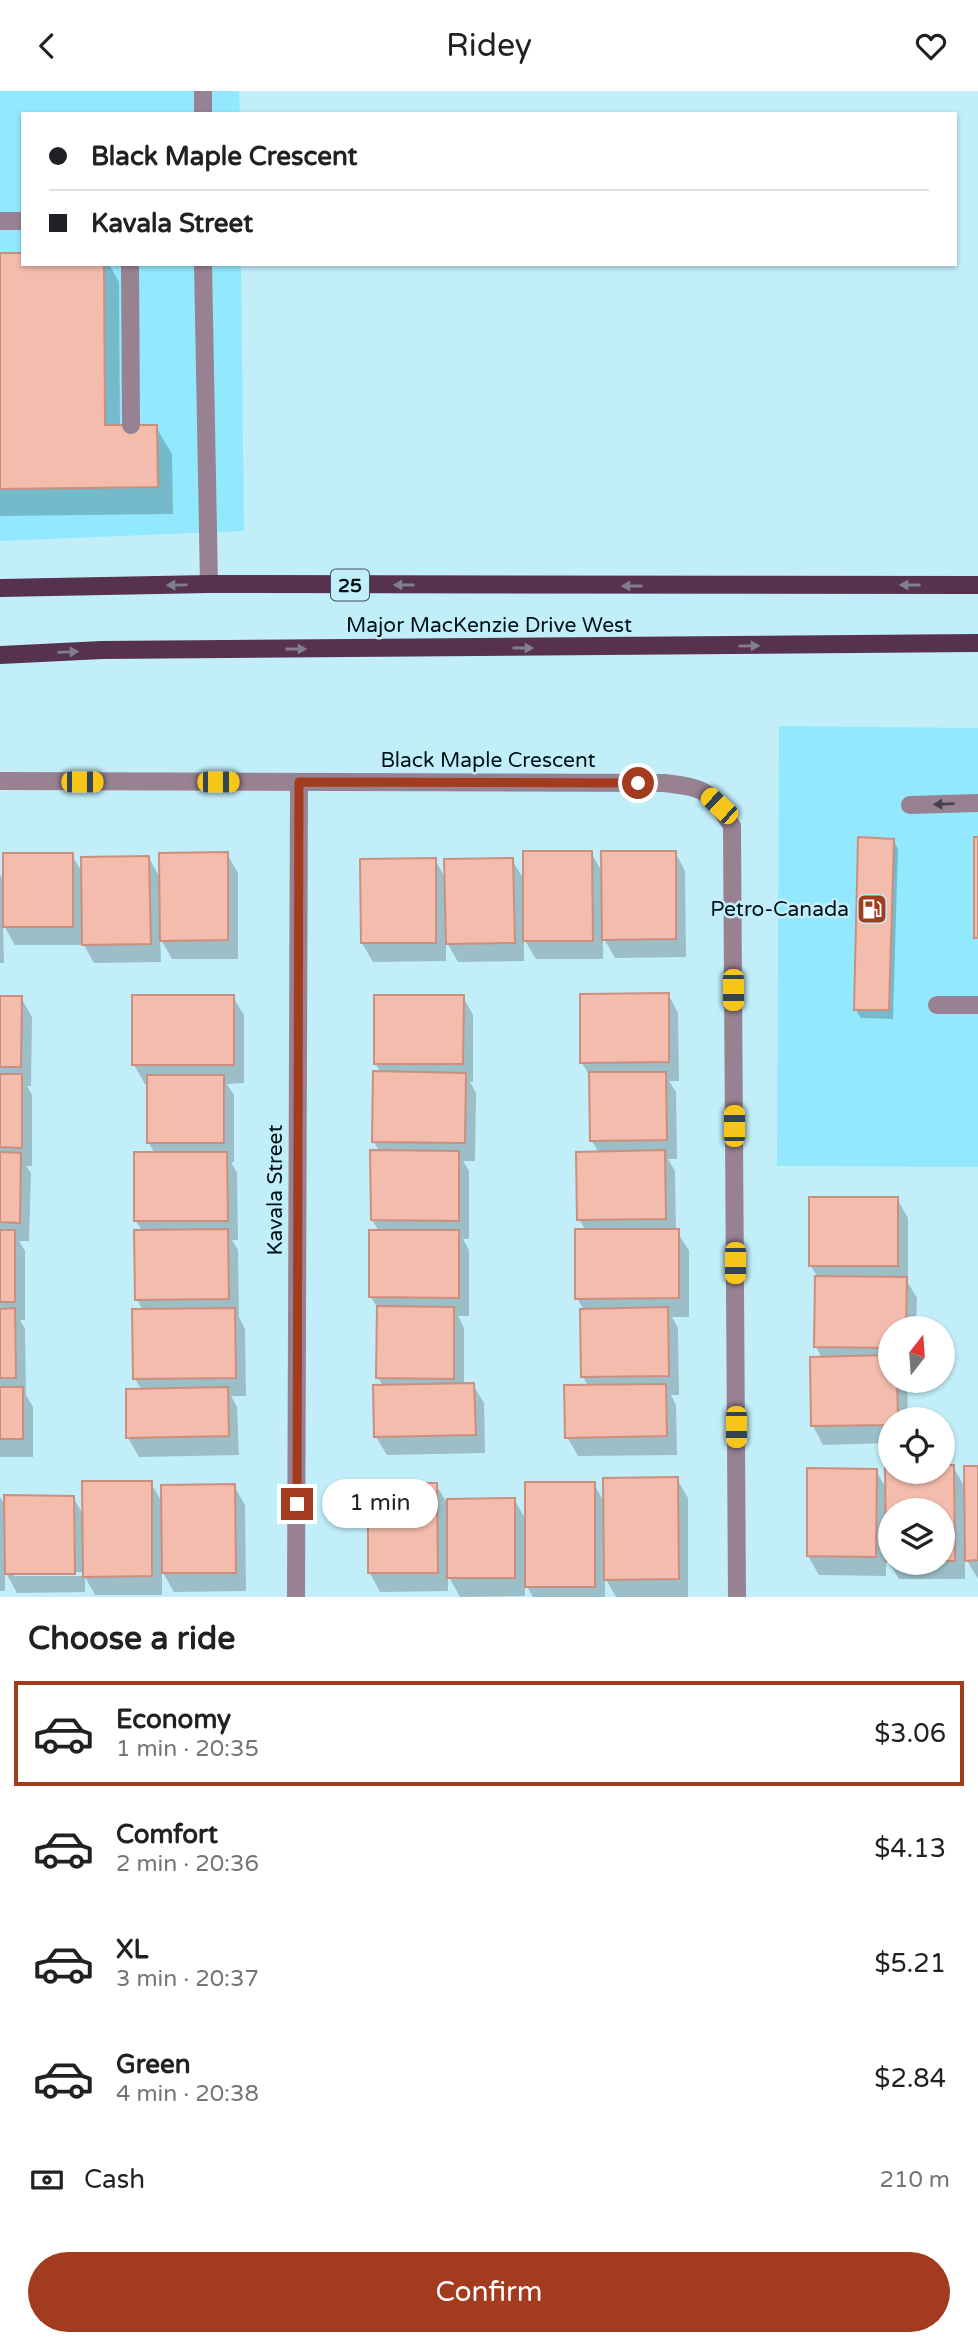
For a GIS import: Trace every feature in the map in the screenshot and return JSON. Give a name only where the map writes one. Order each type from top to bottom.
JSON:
[{"type":"main road","name":"Major MacKenzie Drive West","points":[[0,588],[209,584],[978,585]]},
{"type":"main road","name":"Major MacKenzie Drive West","points":[[0,655],[102,650],[978,643]]},
{"type":"street","points":[[203,112],[204,91]]},
{"type":"street","points":[[0,221],[21,221]]},
{"type":"street","points":[[130,266],[131,425]]},
{"type":"street","points":[[203,266],[209,584]]},
{"type":"street","name":"Black Maple Crescent","points":[[0,781],[664,783],[699,787],[719,806],[732,826],[737,1597]]},
{"type":"street","name":"Kavala Street","points":[[296,1597],[299,782]]},
{"type":"street","points":[[910,805],[978,803]]},
{"type":"street","points":[[937,1005],[978,1006]]},
{"type":"shaded area","points":[[0,91],[239,91],[240,112],[21,112],[21,266],[241,266],[244,531],[0,541]]},
{"type":"shaded area","points":[[779,726],[978,728],[978,1167],[777,1166]]},
{"type":"building","points":[[0,253],[21,253],[21,266],[104,266],[105,425],[157,425],[158,487],[0,489]]},
{"type":"building","points":[[858,837],[894,839],[889,1010],[854,1010]]},
{"type":"building","points":[[974,837],[978,837],[978,938],[974,938]]},
{"type":"building","points":[[523,851],[592,851],[593,941],[523,941]]},
{"type":"building","points":[[601,851],[676,851],[676,939],[602,940]]},
{"type":"building","points":[[228,852],[228,940],[160,941],[159,853]]},
{"type":"building","points":[[3,853],[73,853],[73,927],[3,927]]},
{"type":"building","points":[[149,856],[151,944],[82,945],[81,857]]},
{"type":"building","points":[[436,858],[436,943],[361,943],[360,859]]},
{"type":"building","points":[[513,858],[515,943],[446,944],[444,859]]},
{"type":"building","points":[[669,993],[669,1062],[580,1063],[580,994]]},
{"type":"building","points":[[132,995],[234,995],[234,1065],[132,1065]]},
{"type":"building","points":[[374,995],[464,995],[463,1064],[374,1064]]},
{"type":"building","points":[[0,996],[22,996],[21,1067],[0,1067]]},
{"type":"building","points":[[373,1071],[466,1073],[465,1143],[372,1142]]},
{"type":"building","points":[[589,1072],[666,1072],[667,1140],[590,1141]]},
{"type":"building","points":[[0,1074],[22,1074],[22,1148],[0,1147]]},
{"type":"building","points":[[147,1075],[224,1075],[224,1143],[147,1143]]},
{"type":"building","points":[[370,1150],[459,1151],[459,1221],[371,1220]]},
{"type":"building","points":[[665,1150],[666,1219],[577,1220],[576,1152]]},
{"type":"building","points":[[0,1152],[21,1153],[20,1223],[0,1222]]},
{"type":"building","points":[[134,1152],[227,1152],[228,1221],[134,1221]]},
{"type":"building","points":[[809,1197],[898,1197],[898,1266],[809,1266]]},
{"type":"building","points":[[228,1229],[229,1299],[135,1300],[134,1230]]},
{"type":"building","points":[[575,1229],[679,1229],[679,1298],[575,1299]]},
{"type":"building","points":[[0,1230],[15,1230],[15,1302],[0,1302]]},
{"type":"building","points":[[369,1230],[459,1230],[459,1298],[369,1297]]},
{"type":"building","points":[[815,1276],[907,1277],[906,1316],[878,1316],[878,1348],[814,1347]]},
{"type":"building","points":[[377,1306],[454,1307],[454,1379],[376,1378]]},
{"type":"building","points":[[668,1307],[669,1376],[581,1377],[580,1309]]},
{"type":"building","points":[[15,1308],[16,1378],[0,1378],[0,1309]]},
{"type":"building","points":[[235,1308],[236,1378],[133,1379],[132,1309]]},
{"type":"building","points":[[878,1355],[878,1393],[897,1393],[898,1407],[878,1407],[878,1425],[811,1426],[810,1357]]},
{"type":"building","points":[[474,1383],[476,1435],[374,1437],[373,1385]]},
{"type":"building","points":[[666,1384],[667,1436],[565,1438],[564,1385]]},
{"type":"building","points":[[0,1387],[23,1387],[23,1439],[0,1439]]},
{"type":"building","points":[[228,1387],[229,1436],[126,1438],[126,1389]]},
{"type":"building","points":[[964,1466],[978,1466],[978,1560],[965,1561]]},
{"type":"building","points":[[807,1468],[877,1469],[876,1557],[807,1556]]},
{"type":"building","points":[[678,1477],[679,1579],[604,1580],[603,1478]]},
{"type":"building","points":[[82,1481],[152,1481],[152,1576],[83,1577]]},
{"type":"building","points":[[525,1482],[595,1482],[595,1587],[525,1587]]},
{"type":"building","points":[[368,1483],[437,1483],[438,1573],[368,1573]]},
{"type":"building","points":[[235,1484],[236,1573],[162,1573],[161,1485]]},
{"type":"building","points":[[885,1484],[954,1484],[954,1498],[885,1498]]},
{"type":"building","points":[[4,1495],[74,1496],[75,1574],[5,1574]]},
{"type":"building","points":[[515,1498],[515,1578],[447,1578],[447,1499]]},
{"type":"place","name":"Petro-Canada","points":[[872,909]]},
{"type":"route","points":[[297,1504],[299,782],[638,783]]}]
